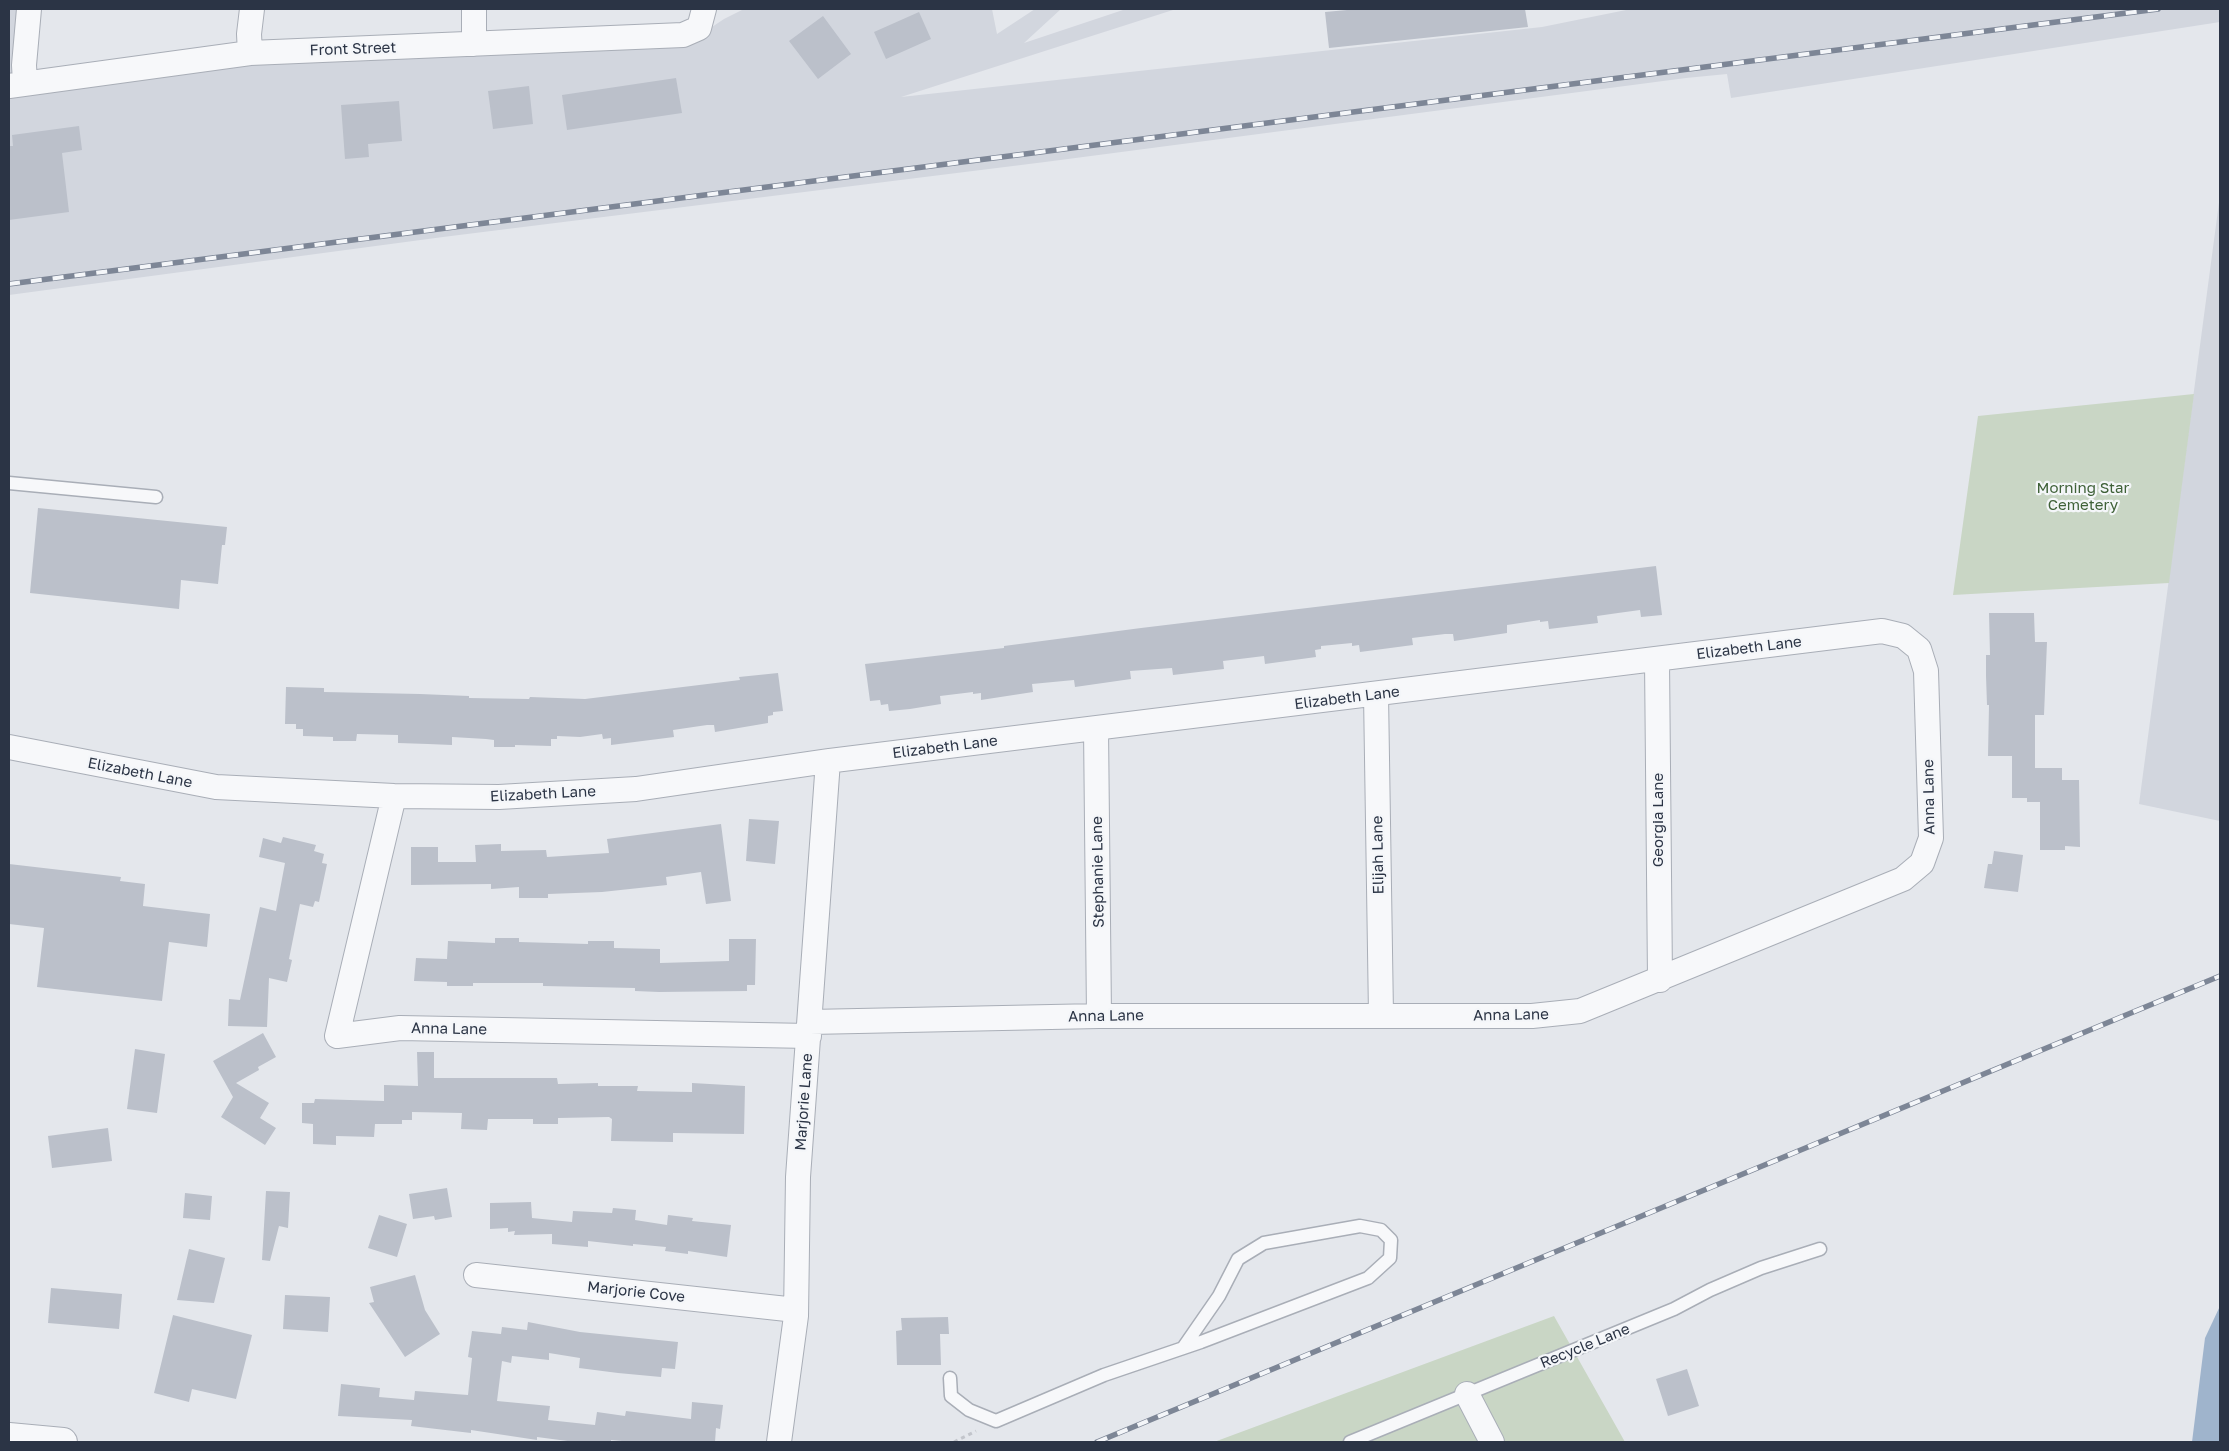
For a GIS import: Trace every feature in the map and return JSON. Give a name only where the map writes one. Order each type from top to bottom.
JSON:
[{"type":"street","points":[[17,84],[24,65],[29,9]]},
{"type":"street","points":[[250,53],[249,34],[252,9]]},
{"type":"street","points":[[474,9],[474,44]]},
{"type":"street","name":"Front Street","points":[[17,84],[250,53],[683,35],[701,19]]},
{"type":"street","name":"Elizabeth Lane","points":[[9,747],[216,788],[394,796],[499,797],[636,789],[828,761],[1882,631]]},
{"type":"street","name":"Anna Lane","points":[[394,796],[337,1036],[400,1028],[809,1029],[1099,1016],[1532,1016],[1580,1011],[1660,980],[1903,879],[1922,863],[1931,838],[1926,671],[1919,649],[1903,636],[1882,631]]},
{"type":"street","name":"Georgia Lane","points":[[1657,660],[1660,980]]},
{"type":"street","name":"Elijah Lane","points":[[1376,694],[1381,1015]]},
{"type":"street","name":"Stephanie Lane","points":[[1096,728],[1099,1016]]},
{"type":"street","name":"Marjorie Lane","points":[[779,1442],[796,1310],[798,1177],[828,761]]},
{"type":"street","name":"Marjorie Cove","points":[[476,1275],[796,1310]]},
{"type":"street","points":[[1467,1394],[1492,1442]]},
{"type":"street","points":[[9,1437],[64,1442]]},
{"type":"lane","points":[[9,483],[156,496]]},
{"type":"lane","points":[[950,1378],[951,1396],[969,1410],[996,1421],[1104,1375],[1183,1348],[1322,1297],[1368,1278],[1390,1258],[1391,1240],[1381,1230],[1360,1226],[1264,1243],[1238,1259],[1219,1296],[1183,1348]]},
{"type":"lane","name":"Recycle Lane","points":[[1350,1442],[1674,1309],[1710,1290],[1761,1268],[1820,1249]]},
{"type":"shaded area","points":[[9,9],[24,9],[18,88],[293,58],[592,51],[700,35],[724,19],[744,9],[992,9],[997,34],[1035,9],[1061,9],[1024,43],[1126,9],[1176,9],[901,97],[1542,27],[1631,9],[2220,9],[2220,22],[1731,98],[1727,74],[1686,78],[1045,162],[443,237],[9,295]]},
{"type":"shaded area","points":[[2220,195],[2220,821],[2139,804]]},
{"type":"green space","name":"Morning Star Cemetery","points":[[2194,394],[2169,583],[1953,595],[1978,416]]},
{"type":"green space","points":[[1554,1316],[1625,1442],[1214,1442]]},
{"type":"water","points":[[2220,1306],[2220,1442],[2192,1442],[2205,1338]]},
{"type":"building","points":[[1358,9],[1525,9],[1528,27],[1329,48],[1325,12]]},
{"type":"building","points":[[919,12],[931,39],[886,59],[874,32]]},
{"type":"building","points":[[823,16],[851,54],[818,79],[789,41]]},
{"type":"building","points":[[676,78],[682,113],[567,130],[562,95]]},
{"type":"building","points":[[529,86],[533,124],[493,129],[488,91]]},
{"type":"building","points":[[399,101],[402,141],[368,144],[369,157],[345,159],[341,105]]},
{"type":"building","points":[[79,126],[82,150],[62,153],[69,212],[9,220],[9,146],[13,146],[12,135]]},
{"type":"building","points":[[38,508],[227,527],[225,545],[222,545],[218,584],[181,580],[179,609],[30,593]]},
{"type":"building","points":[[1656,566],[1662,615],[1641,617],[1640,610],[1597,616],[1598,623],[1549,629],[1548,621],[1540,622],[1540,620],[1507,625],[1507,633],[1454,641],[1453,634],[1412,638],[1413,645],[1360,652],[1359,645],[1352,646],[1352,643],[1321,646],[1321,649],[1315,650],[1316,657],[1265,664],[1264,656],[1223,661],[1224,669],[1173,675],[1172,668],[1130,671],[1131,679],[1075,687],[1074,680],[1032,684],[1033,692],[981,700],[981,693],[973,694],[973,692],[940,696],[941,704],[910,709],[889,711],[888,704],[881,705],[880,700],[870,701],[865,664],[1004,648],[1004,646],[1141,628]]},
{"type":"building","points":[[1989,613],[2034,613],[2035,642],[2047,642],[2044,715],[2035,715],[2035,768],[2062,768],[2062,780],[2079,780],[2080,847],[2065,846],[2065,850],[2040,850],[2040,802],[2027,802],[2027,798],[2012,798],[2012,756],[1988,756],[1989,705],[1987,705],[1986,655],[1990,655]]},
{"type":"building","points":[[778,673],[783,711],[773,712],[773,715],[768,716],[768,723],[715,732],[714,725],[707,725],[673,730],[674,737],[611,745],[611,738],[603,739],[602,734],[580,737],[557,736],[557,739],[551,739],[551,746],[515,745],[515,747],[494,747],[494,740],[452,737],[452,745],[398,743],[398,735],[357,734],[356,741],[333,741],[333,737],[303,736],[303,729],[296,729],[296,724],[285,724],[286,687],[324,688],[324,692],[469,696],[469,698],[529,699],[530,697],[585,699],[740,680],[739,677]]},
{"type":"building","points":[[749,819],[779,821],[775,864],[746,861]]},
{"type":"building","points":[[721,824],[731,901],[706,904],[701,872],[666,877],[667,885],[602,892],[548,894],[548,898],[519,898],[519,887],[491,889],[491,884],[411,885],[411,847],[438,847],[438,862],[476,862],[475,845],[501,844],[501,851],[546,850],[547,857],[609,853],[607,839]]},
{"type":"building","points":[[283,837],[316,845],[314,851],[324,854],[322,863],[327,864],[319,902],[315,901],[313,907],[300,904],[289,959],[292,960],[287,982],[269,978],[267,1027],[228,1026],[229,999],[240,1000],[260,907],[276,911],[285,863],[259,857],[263,838],[281,843]]},
{"type":"building","points":[[1994,851],[2023,855],[2018,892],[1984,888],[1988,864],[1992,864]]},
{"type":"building","points":[[9,864],[121,877],[120,881],[145,884],[143,906],[210,914],[207,947],[169,942],[162,1001],[37,987],[44,928],[9,924]]},
{"type":"building","points":[[495,938],[519,938],[519,942],[588,944],[588,941],[614,941],[614,948],[660,949],[660,963],[729,961],[729,939],[756,939],[755,985],[747,985],[747,991],[659,992],[635,991],[635,988],[543,986],[543,983],[473,983],[473,986],[447,986],[447,982],[414,981],[416,958],[447,959],[448,941],[495,943]]},
{"type":"building","points":[[263,1033],[276,1057],[258,1067],[259,1070],[236,1083],[269,1103],[260,1118],[276,1128],[265,1145],[221,1117],[233,1097],[213,1061]]},
{"type":"building","points":[[135,1049],[165,1054],[157,1113],[127,1109]]},
{"type":"building","points":[[417,1052],[434,1052],[434,1078],[557,1078],[558,1084],[598,1083],[598,1086],[638,1086],[637,1091],[692,1092],[692,1083],[745,1086],[744,1134],[673,1133],[673,1142],[611,1141],[612,1119],[609,1117],[558,1118],[558,1124],[533,1124],[533,1119],[488,1119],[487,1130],[461,1129],[462,1113],[412,1112],[412,1120],[402,1120],[402,1124],[375,1124],[374,1137],[336,1136],[336,1145],[313,1144],[313,1124],[302,1123],[302,1103],[314,1103],[315,1099],[384,1101],[384,1085],[418,1086]]},
{"type":"building","points":[[108,1128],[112,1161],[52,1168],[48,1136]]},
{"type":"building","points":[[447,1188],[452,1217],[435,1220],[434,1216],[413,1219],[409,1194]]},
{"type":"building","points":[[266,1191],[290,1192],[288,1228],[279,1226],[270,1261],[262,1260]]},
{"type":"building","points":[[185,1193],[212,1196],[210,1220],[183,1218]]},
{"type":"building","points":[[531,1202],[532,1218],[572,1222],[573,1211],[612,1213],[613,1208],[636,1210],[635,1220],[667,1225],[668,1215],[693,1218],[692,1221],[731,1225],[727,1257],[688,1251],[688,1254],[665,1251],[666,1247],[633,1244],[633,1246],[588,1241],[588,1247],[552,1244],[552,1234],[514,1235],[515,1231],[508,1232],[508,1228],[490,1229],[490,1203]]},
{"type":"building","points":[[379,1215],[407,1224],[397,1257],[368,1248]]},
{"type":"building","points":[[189,1249],[225,1258],[214,1303],[177,1300]]},
{"type":"building","points":[[415,1275],[425,1310],[440,1334],[405,1357],[369,1303],[374,1302],[370,1287]]},
{"type":"building","points":[[51,1288],[122,1294],[119,1329],[48,1323]]},
{"type":"building","points":[[285,1295],[330,1297],[328,1332],[283,1329]]},
{"type":"building","points":[[173,1315],[252,1335],[236,1399],[192,1389],[189,1402],[154,1393]]},
{"type":"building","points":[[948,1317],[949,1334],[940,1334],[941,1365],[897,1365],[896,1331],[902,1330],[901,1318]]},
{"type":"building","points":[[528,1322],[580,1332],[678,1342],[675,1369],[662,1368],[661,1377],[579,1368],[580,1358],[549,1353],[549,1360],[512,1356],[511,1363],[502,1361],[497,1401],[550,1406],[548,1420],[595,1425],[597,1412],[625,1416],[626,1411],[691,1419],[692,1402],[723,1405],[720,1429],[716,1428],[715,1442],[633,1442],[611,1440],[611,1442],[575,1442],[537,1437],[537,1440],[471,1430],[471,1433],[411,1426],[412,1420],[338,1416],[341,1384],[380,1388],[379,1397],[414,1400],[415,1391],[468,1395],[472,1358],[468,1357],[472,1331],[501,1334],[502,1327],[527,1330]]},
{"type":"building","points":[[1687,1369],[1699,1406],[1668,1416],[1656,1379]]},
{"type":"railway","points":[[9,284],[2158,9]]},
{"type":"railway","points":[[1097,1442],[2220,976]]}]
